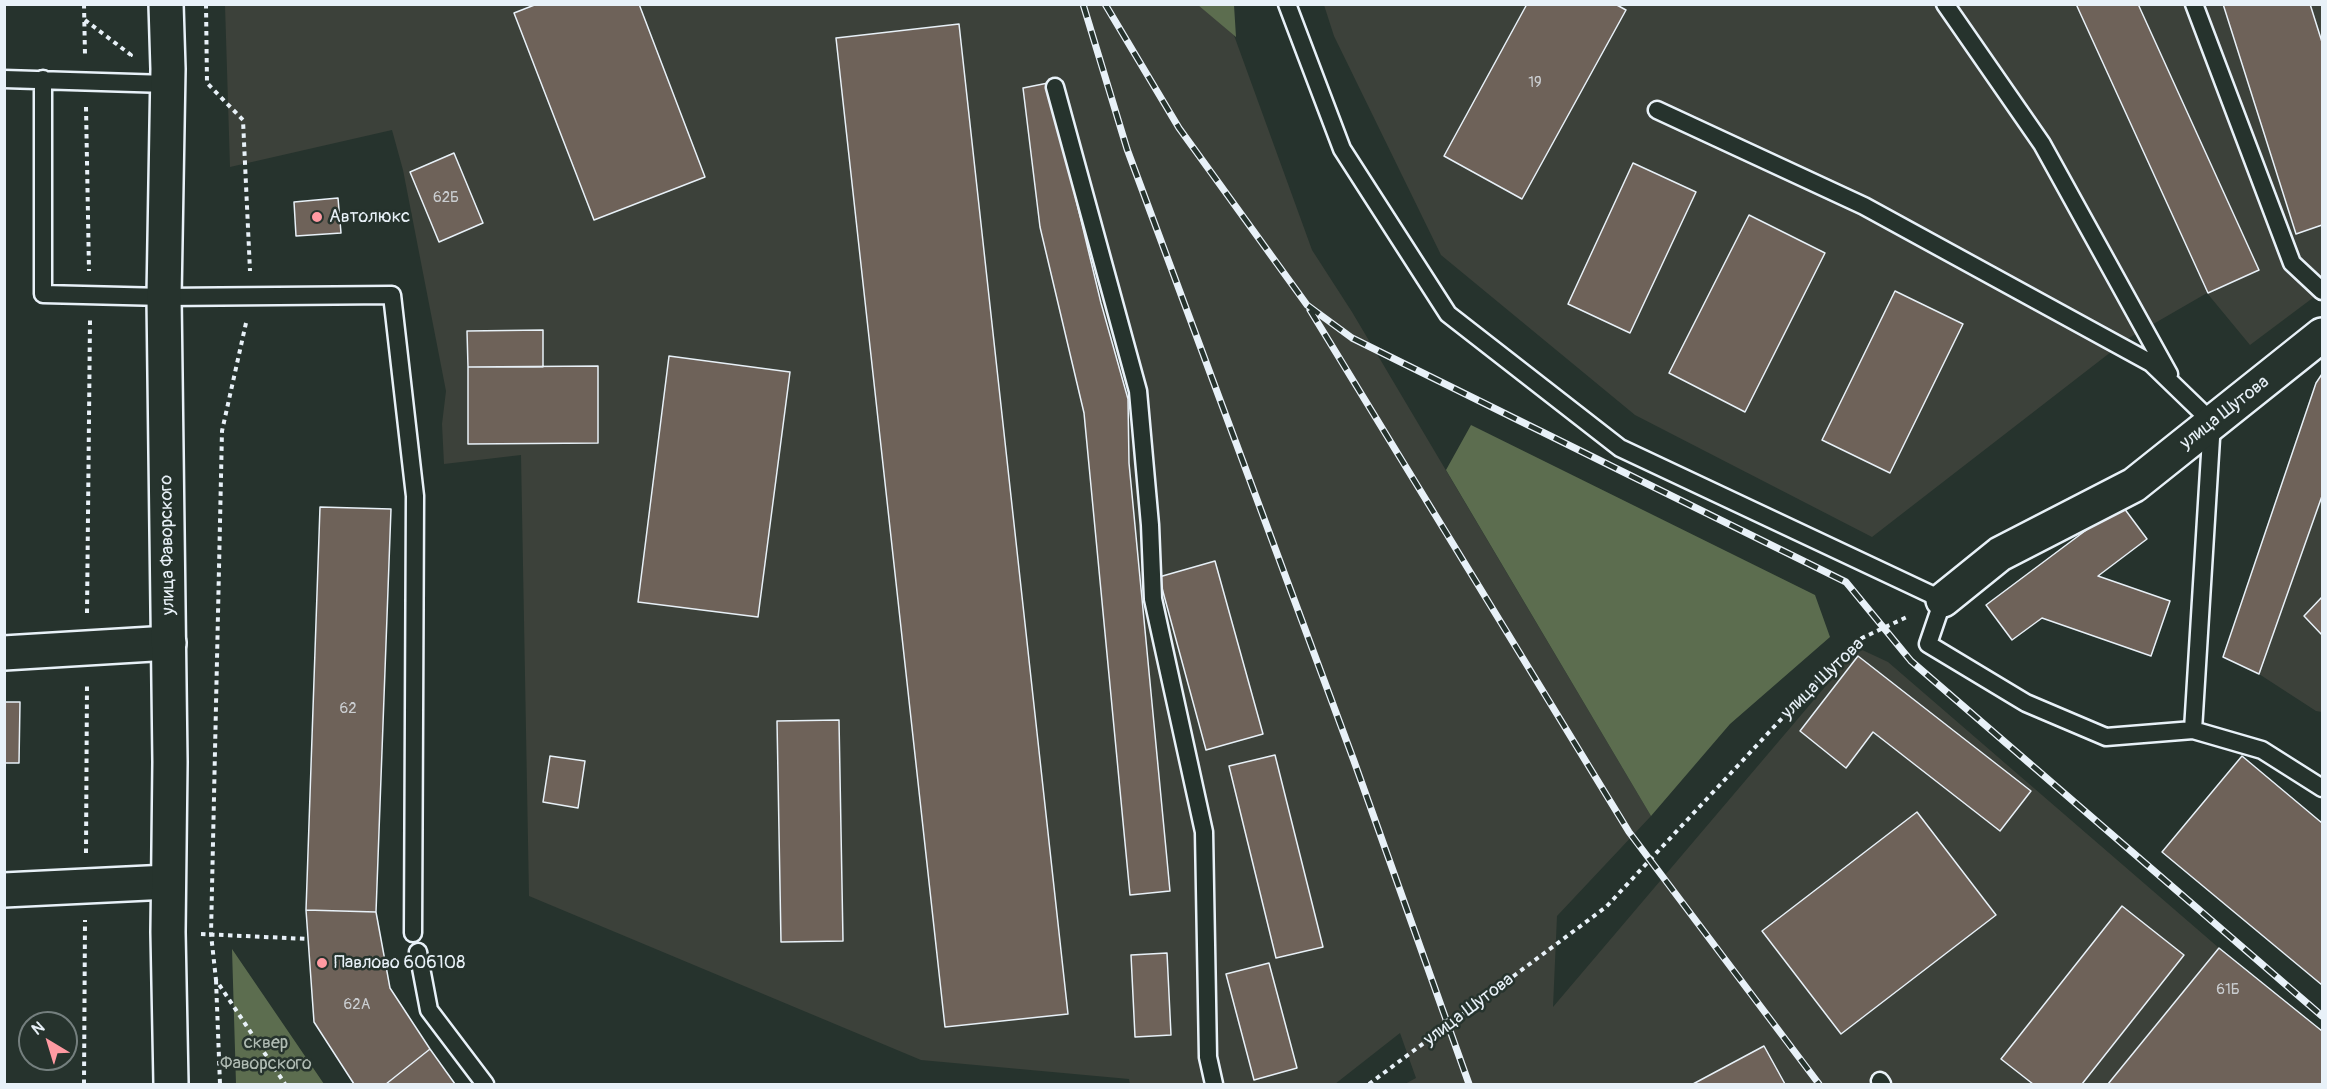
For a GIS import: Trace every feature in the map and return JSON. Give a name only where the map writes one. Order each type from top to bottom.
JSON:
[{"type":"street","name":"улица Фаворского","points":[[166,4],[164,297],[170,643],[168,932],[171,1084]]},
{"type":"street","name":"улица Шутова","points":[[1943,600],[2000,554],[2134,485],[2322,335]]},
{"type":"street","points":[[4,654],[170,643]]},
{"type":"street","points":[[4,890],[168,882]]},
{"type":"lane","points":[[1287,4],[1341,149],[1449,314],[1620,448],[1943,600],[1928,644],[2026,703],[2106,737],[2193,730],[2262,750],[2322,788]]},
{"type":"lane","points":[[1945,4],[2042,144],[2178,390]]},
{"type":"lane","points":[[2194,4],[2292,263],[2322,291]]},
{"type":"lane","points":[[4,79],[167,84]]},
{"type":"lane","points":[[43,79],[43,294],[164,297],[392,295],[415,496],[413,933]]},
{"type":"lane","points":[[1055,87],[1138,391],[1150,525],[1153,599],[1204,832],[1208,1057],[1214,1084]]},
{"type":"lane","points":[[1657,110],[1864,206],[2151,363],[2212,422],[2193,730]]},
{"type":"lane","points":[[418,952],[429,1010],[485,1084]]},
{"type":"path","points":[[84,4],[90,296],[84,1084]]},
{"type":"path","points":[[206,4],[207,83],[243,120],[251,296],[222,431],[211,934],[216,980],[220,1084]]},
{"type":"path","points":[[84,19],[131,54]]},
{"type":"path","name":"улица Шутова","points":[[1369,1084],[1606,907],[1814,684],[1862,638],[1943,600]]},
{"type":"path","points":[[168,932],[308,939]]},
{"type":"path","points":[[216,980],[285,1084]]},
{"type":"shaded area","points":[[225,5],[1223,5],[1312,250],[1352,312],[1651,816],[1557,916],[1553,1007],[1858,648],[1888,662],[2219,948],[2108,1084],[1405,1084],[1416,1078],[1400,1033],[1335,1084],[1130,1084],[1129,1079],[921,1060],[529,896],[521,455],[444,464],[442,424],[446,391],[403,170],[392,130],[230,167]]},
{"type":"shaded area","points":[[1324,5],[2322,5],[2322,291],[2250,345],[2207,293],[2129,338],[1872,537],[1635,415],[1441,255],[1334,36]]},
{"type":"shaded area","points":[[2322,496],[2322,712],[2316,711],[2259,674]]},
{"type":"green space","points":[[1198,5],[1234,5],[1236,37]]},
{"type":"green space","points":[[1471,425],[1815,595],[1830,637],[1730,724],[1651,816],[1446,470]]},
{"type":"green space","name":"сквер Фаворского","points":[[232,949],[324,1084],[236,1084]]},
{"type":"building","points":[[537,4],[639,4],[705,177],[594,220],[514,13]]},
{"type":"building","points":[[1527,4],[1615,4],[1626,10],[1522,199],[1444,156]]},
{"type":"building","points":[[2076,4],[2138,4],[2259,270],[2208,293]]},
{"type":"building","points":[[2223,4],[2310,4],[2322,42],[2322,225],[2296,234]]},
{"type":"building","points":[[959,24],[1068,1014],[945,1027],[836,38]]},
{"type":"building","points":[[1048,83],[1101,303],[1128,399],[1129,463],[1170,891],[1130,895],[1084,413],[1040,227],[1023,88]]},
{"type":"building","points":[[454,153],[483,223],[439,242],[410,172]]},
{"type":"building","points":[[1633,163],[1696,192],[1630,333],[1568,304]]},
{"type":"building","name":"Автолюкс","points":[[338,198],[341,233],[296,236],[294,202]]},
{"type":"building","points":[[1749,215],[1825,253],[1745,412],[1669,373]]},
{"type":"building","points":[[1895,291],[1963,324],[1890,473],[1822,440]]},
{"type":"building","points":[[543,330],[543,367],[468,367],[467,331]]},
{"type":"building","points":[[669,356],[790,372],[758,617],[638,602]]},
{"type":"building","points":[[598,366],[598,443],[468,444],[468,367]]},
{"type":"building","points":[[2322,374],[2322,496],[2259,674],[2223,657],[2316,383]]},
{"type":"building","points":[[2121,504],[2147,539],[2098,576],[2170,601],[2151,656],[2042,618],[2012,640],[1986,605]]},
{"type":"building","points":[[320,507],[391,509],[376,912],[306,910]]},
{"type":"building","points":[[1215,561],[1263,734],[1206,750],[1159,577]]},
{"type":"building","points":[[2322,597],[2322,635],[2304,616]]},
{"type":"building","points":[[1858,656],[2031,791],[2000,831],[1873,732],[1846,768],[1800,731]]},
{"type":"building","points":[[4,702],[20,702],[19,763],[4,763]]},
{"type":"building","points":[[839,720],[843,941],[781,942],[777,721]]},
{"type":"building","points":[[1275,755],[1323,947],[1276,958],[1229,766]]},
{"type":"building","points":[[550,756],[585,761],[578,808],[543,802]]},
{"type":"building","points":[[2242,756],[2322,823],[2322,985],[2162,852]]},
{"type":"building","points":[[1917,812],[1996,915],[1841,1034],[1762,931]]},
{"type":"building","points":[[2122,906],[2184,955],[2082,1084],[2033,1084],[2001,1059]]},
{"type":"building","points":[[306,910],[376,912],[390,988],[430,1049],[386,1084],[354,1084],[314,1022]]},
{"type":"building","points":[[2219,948],[2322,1031],[2322,1084],[2108,1084]]},
{"type":"building","points":[[1167,953],[1171,1035],[1135,1037],[1131,955]]},
{"type":"building","points":[[1269,963],[1297,1068],[1254,1080],[1226,974]]},
{"type":"building","points":[[1764,1046],[1785,1084],[1693,1084]]},
{"type":"building","points":[[430,1049],[455,1084],[386,1084]]},
{"type":"railway","points":[[1083,4],[1127,149],[1354,761],[1469,1084]]},
{"type":"railway","points":[[1105,4],[1179,128],[1307,305],[1352,338],[1846,582],[1911,661],[2322,1016]]},
{"type":"railway","points":[[1310,310],[1629,832],[1819,1084]]},
{"type":"place","name":"Автолюкс","points":[[317,217]]},
{"type":"place","name":"Павлово 606108","points":[[322,963]]}]
